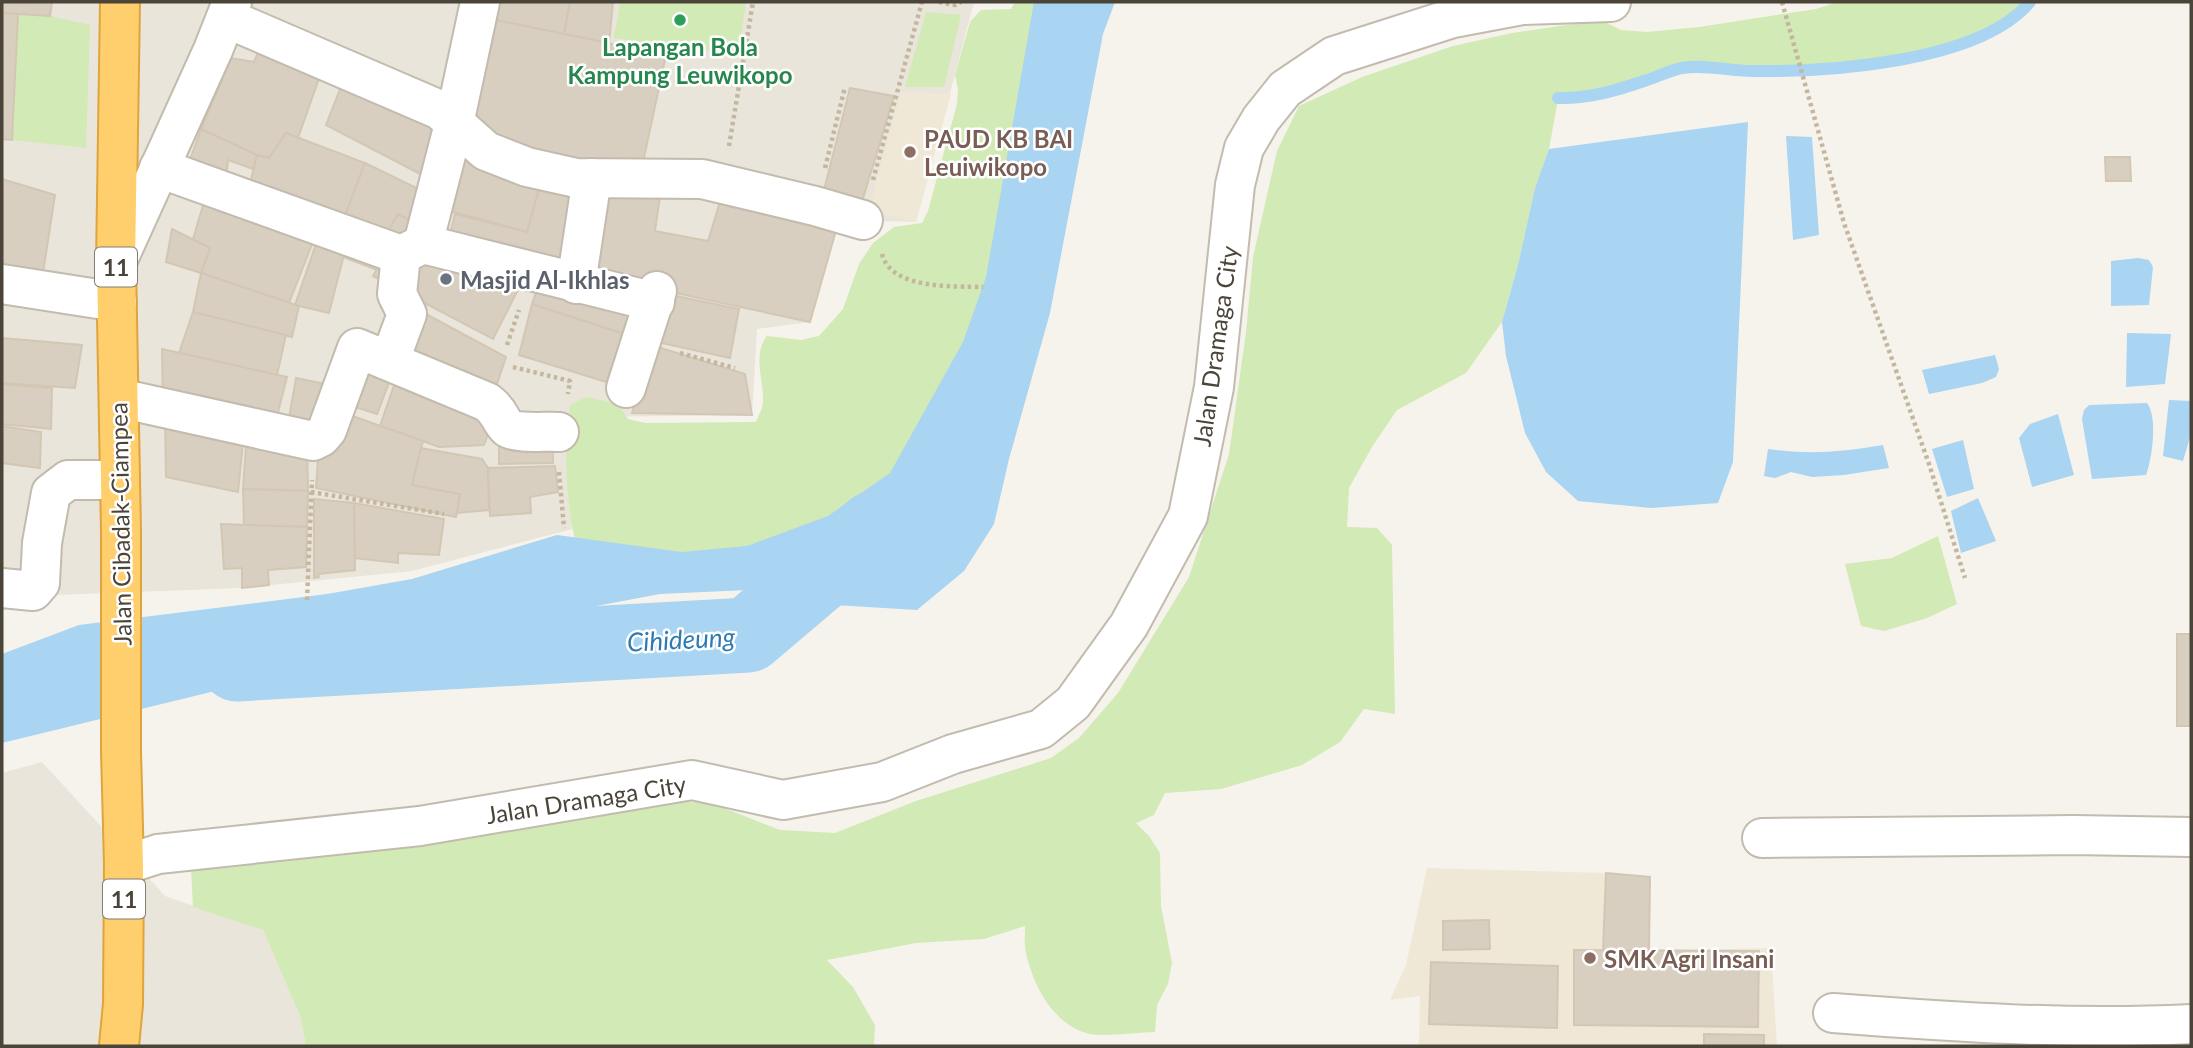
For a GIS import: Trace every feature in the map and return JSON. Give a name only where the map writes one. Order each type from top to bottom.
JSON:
[{"type":"highway","name":"Jalan Cibadak-Ciampea","points":[[119,1046],[124,865],[116,264],[120,2]]},
{"type":"street","points":[[390,360],[407,314],[397,294],[454,124],[481,2]]},
{"type":"street","name":"Jalan Dramaga City","points":[[124,865],[158,853],[420,826],[692,780],[783,800],[882,782],[953,754],[1041,729],[1073,703],[1129,625],[1188,516],[1214,387],[1235,186],[1244,148],[1261,119],[1285,89],[1334,56],[1453,19],[1522,5],[1611,2]]},
{"type":"street","points":[[116,264],[229,10],[440,110],[486,151],[527,167],[576,178],[702,179],[863,220]]},
{"type":"street","points":[[159,168],[412,250],[576,284],[656,296],[626,388]]},
{"type":"street","points":[[576,284],[592,178]]},
{"type":"street","points":[[2,284],[117,302]]},
{"type":"street","points":[[119,398],[313,441],[327,430],[357,348],[487,402],[498,410],[507,427],[514,430],[559,432]]},
{"type":"street","points":[[2,588],[33,591],[40,583],[42,543],[51,493],[68,480],[120,481]]},
{"type":"street","points":[[1762,838],[2060,835],[2191,837]]},
{"type":"street","points":[[1833,1013],[1963,1023],[2135,1026],[2191,1024]]},
{"type":"path","points":[[723,185],[753,2]]},
{"type":"path","points":[[922,2],[863,220],[883,229],[886,237],[881,252],[883,259],[887,266],[901,276],[918,284],[983,288]]},
{"type":"path","points":[[939,2],[955,5],[961,2]]},
{"type":"path","points":[[1782,2],[1844,223],[1929,464],[1965,578]]},
{"type":"path","points":[[815,206],[845,87]]},
{"type":"path","points":[[642,342],[735,368]]},
{"type":"path","points":[[559,432],[558,466],[564,528]]},
{"type":"path","points":[[307,600],[313,441]]},
{"type":"path","points":[[311,492],[444,514]]},
{"type":"shaded area","points":[[2,2],[974,2],[916,222],[839,220],[810,322],[757,329],[752,415],[585,417],[580,527],[412,571],[242,588],[2,597]]},
{"type":"shaded area","name":"PAUD KB BAI Leuiwikopo","points":[[901,92],[951,94],[916,222],[869,210]]},
{"type":"shaded area","points":[[42,762],[165,896],[263,930],[300,1016],[306,1046],[2,1046],[2,773]]},
{"type":"shaded area","name":"SMK Agri Insani","points":[[1427,868],[1606,873],[1650,877],[1649,951],[1771,948],[1777,1046],[1419,1046],[1420,996],[1390,1000],[1406,965]]},
{"type":"green space","name":"Lapangan Bola Kampung Leuwikopo","points":[[620,2],[746,2],[738,55],[614,38]]},
{"type":"green space","points":[[1015,2],[1046,2],[1053,15],[943,461],[745,564],[576,544],[567,474],[570,405],[586,397],[618,404],[628,419],[645,423],[756,422],[763,401],[760,351],[767,336],[801,340],[819,336],[843,309],[859,264],[873,243],[894,227],[922,223],[928,211],[957,104],[955,75],[970,22],[981,10],[1011,9]]},
{"type":"green space","points":[[1838,2],[2030,2],[2006,23],[1976,39],[1900,60],[1859,66],[1783,71],[1691,67],[1596,94],[1558,99],[1549,149],[1535,188],[1502,322],[1466,373],[1397,410],[1349,488],[1347,527],[1377,528],[1392,545],[1395,714],[1364,709],[1340,742],[1302,765],[1221,789],[1165,793],[1154,815],[1136,823],[1160,853],[1161,906],[1172,963],[1168,984],[1157,1005],[1155,1032],[1097,1035],[1077,1030],[1066,1023],[1047,1003],[1034,978],[1025,950],[1025,926],[984,939],[916,943],[827,960],[853,987],[875,1025],[874,1046],[306,1046],[300,1016],[263,930],[193,907],[191,868],[676,801],[711,803],[780,830],[835,833],[916,801],[1051,758],[1079,738],[1118,693],[1189,577],[1229,454],[1246,332],[1253,257],[1277,151],[1299,106],[1362,77],[1453,46],[1512,33],[1601,20],[1621,30],[1647,32],[1816,9]]},
{"type":"green space","points":[[926,12],[961,15],[944,87],[905,87]]},
{"type":"green space","points":[[18,14],[50,16],[90,25],[86,148],[12,140]]},
{"type":"green space","points":[[1938,536],[1957,604],[1927,618],[1884,631],[1861,626],[1845,564],[1892,558]]},
{"type":"water","points":[[1034,2],[1115,2],[1103,34],[1050,313],[1009,459],[994,524],[964,571],[917,610],[818,604],[767,589],[660,594],[580,609],[435,619],[408,639],[297,671],[2,743],[2,654],[79,625],[327,594],[412,579],[557,535],[682,552],[747,546],[828,516],[890,473],[963,342],[986,277]]},
{"type":"water","points":[[1748,122],[1733,462],[1718,503],[1651,508],[1578,501],[1546,472],[1525,433],[1506,356],[1502,322],[1535,188],[1549,149]]},
{"type":"water","points":[[1786,136],[1812,137],[1819,235],[1793,240]]},
{"type":"water","points":[[2138,258],[2149,260],[2153,267],[2149,305],[2111,306],[2111,261]]},
{"type":"water","points":[[2127,333],[2171,334],[2165,384],[2126,387]]},
{"type":"water","points":[[1995,355],[1999,369],[1996,377],[1982,383],[1929,394],[1922,370]]},
{"type":"water","points":[[2169,400],[2191,401],[2191,434],[2183,461],[2163,456]]},
{"type":"water","points":[[2147,403],[2153,428],[2152,449],[2146,475],[2092,479],[2082,419],[2084,410],[2089,405]]},
{"type":"water","points":[[2058,414],[2074,475],[2032,487],[2019,438],[2030,424]]},
{"type":"water","points":[[1963,440],[1974,489],[1947,497],[1932,449]]},
{"type":"water","points":[[1883,445],[1889,468],[1844,475],[1812,477],[1791,472],[1775,478],[1764,476],[1768,449],[1826,452]]},
{"type":"water","points":[[1978,498],[1996,541],[1961,553],[1951,511]]},
{"type":"building","points":[[2,2],[52,2],[50,16],[2,13]]},
{"type":"building","points":[[489,2],[570,2],[564,34],[486,18]]},
{"type":"building","points":[[570,2],[613,2],[609,43],[564,34]]},
{"type":"building","points":[[2,13],[18,14],[12,140],[2,139]]},
{"type":"building","points":[[486,18],[666,55],[642,167],[498,153],[469,110]]},
{"type":"building","points":[[261,45],[323,67],[298,138],[286,133],[269,158],[201,129],[231,58],[254,62]]},
{"type":"building","points":[[346,74],[445,123],[426,177],[326,125]]},
{"type":"building","points":[[850,88],[894,96],[861,205],[823,194]]},
{"type":"building","points":[[201,129],[257,155],[253,169],[228,160],[226,180],[186,171]]},
{"type":"building","points":[[286,133],[365,163],[342,224],[248,192],[257,155],[269,158]]},
{"type":"building","points":[[453,150],[541,182],[527,232],[439,208]]},
{"type":"building","points":[[2105,157],[2130,157],[2131,181],[2106,181]]},
{"type":"building","points":[[365,163],[431,195],[422,226],[398,214],[383,240],[390,245],[377,270],[343,257],[346,247],[342,224]]},
{"type":"building","points":[[2,179],[55,195],[41,286],[2,279]]},
{"type":"building","points":[[541,182],[586,193],[571,272],[447,246],[455,214],[527,232]]},
{"type":"building","points":[[599,188],[660,196],[655,231],[708,241],[723,192],[839,220],[810,322],[587,274]]},
{"type":"building","points":[[206,195],[316,234],[289,303],[201,273],[210,248],[193,239]]},
{"type":"building","name":"Masjid Al-Ikhlas","points":[[398,214],[522,282],[493,339],[373,276],[390,245],[383,240]]},
{"type":"building","points":[[172,229],[210,248],[201,273],[166,262]]},
{"type":"building","points":[[318,238],[346,247],[329,313],[295,305]]},
{"type":"building","points":[[201,273],[299,306],[292,337],[193,312]]},
{"type":"building","points":[[539,284],[631,313],[626,335],[532,304]]},
{"type":"building","points":[[662,293],[739,309],[730,358],[648,340]]},
{"type":"building","points":[[532,304],[630,336],[616,385],[519,355]]},
{"type":"building","points":[[411,306],[506,357],[492,399],[397,359]]},
{"type":"building","points":[[193,312],[286,335],[277,375],[179,353]]},
{"type":"building","points":[[2,338],[82,345],[75,388],[2,383]]},
{"type":"building","points":[[651,345],[745,374],[752,415],[632,413]]},
{"type":"building","points":[[162,349],[287,377],[274,428],[163,405]]},
{"type":"building","points":[[360,361],[393,372],[377,414],[346,404]]},
{"type":"building","points":[[399,371],[496,412],[484,445],[439,447],[380,426]]},
{"type":"building","points":[[296,378],[340,387],[311,433],[287,430]]},
{"type":"building","points":[[2,384],[52,388],[51,429],[2,424]]},
{"type":"building","points":[[341,412],[423,441],[412,485],[460,494],[456,517],[316,488],[319,445]]},
{"type":"building","points":[[165,414],[244,432],[238,492],[166,477]]},
{"type":"building","points":[[2,426],[41,432],[40,468],[2,463]]},
{"type":"building","points":[[247,431],[307,442],[308,491],[243,489]]},
{"type":"building","points":[[552,433],[553,463],[499,464],[499,435]]},
{"type":"building","points":[[421,448],[482,459],[488,468],[489,510],[457,513],[460,494],[412,485]]},
{"type":"building","points":[[555,466],[558,492],[530,497],[531,513],[490,516],[488,468]]},
{"type":"building","points":[[243,489],[308,491],[307,527],[244,525]]},
{"type":"building","points":[[314,499],[354,503],[355,570],[318,574],[319,577],[314,578]]},
{"type":"building","points":[[354,503],[444,519],[439,555],[398,553],[398,563],[355,558]]},
{"type":"building","points":[[221,524],[307,527],[306,567],[268,570],[269,585],[242,588],[242,568],[224,569]]},
{"type":"building","points":[[2177,634],[2191,634],[2191,726],[2177,726]]},
{"type":"building","points":[[1606,873],[1650,877],[1649,951],[1603,951]]},
{"type":"building","points":[[1489,920],[1490,949],[1443,950],[1443,921]]},
{"type":"building","points":[[1574,950],[1759,951],[1758,1027],[1574,1025]]},
{"type":"building","points":[[1431,962],[1558,966],[1557,1028],[1429,1024]]},
{"type":"building","points":[[1704,1034],[1764,1035],[1764,1046],[1704,1046]]},
{"type":"waterway","points":[[1558,98],[1603,93],[1682,68],[1783,71],[1859,66],[1900,60],[1976,39],[2006,23],[2030,2]]},
{"type":"waterway","name":"Cihideung","points":[[237,664],[748,635],[873,529]]},
{"type":"place","name":"Lapangan Bola Kampung Leuwikopo","points":[[680,20]]},
{"type":"place","name":"PAUD KB BAI Leuiwikopo","points":[[910,152]]},
{"type":"place","name":"Masjid Al-Ikhlas","points":[[446,279]]},
{"type":"place","name":"SMK Agri Insani","points":[[1590,958]]}]
